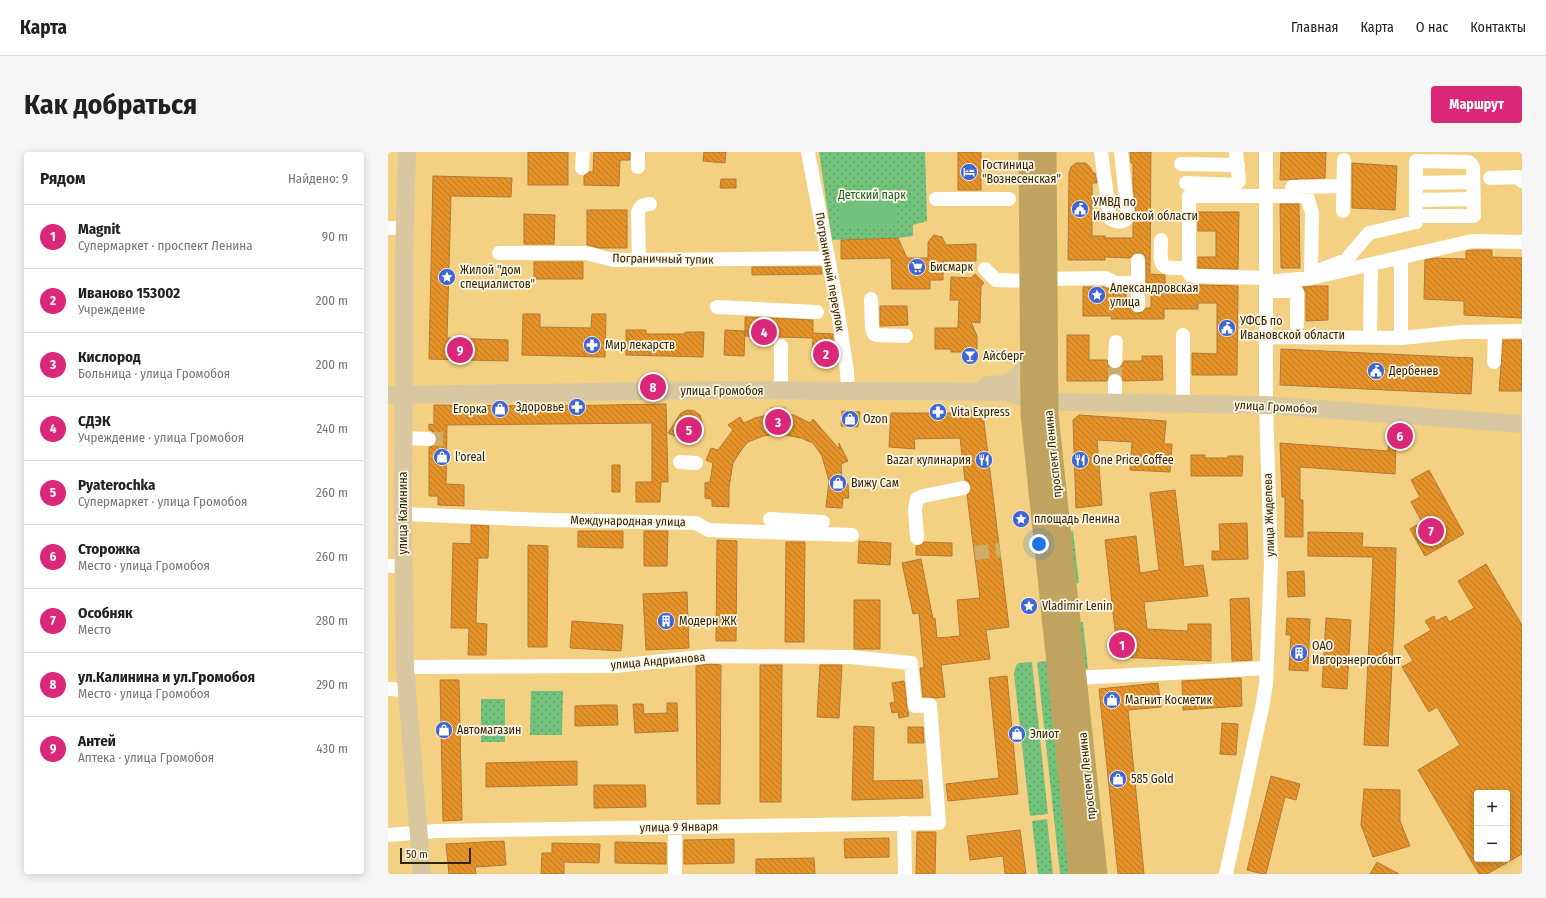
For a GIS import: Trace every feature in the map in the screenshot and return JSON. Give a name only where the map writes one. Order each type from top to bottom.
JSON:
[{"type":"highway","name":"проспект Ленина","points":[[1029,152],[1038,280],[1039,400],[1079,874]]},
{"type":"highway","name":"проспект Ленина","points":[[1046,152],[1038,280],[1031,355],[1039,400],[1076,678],[1097,874]]},
{"type":"main road","name":"улица Калинина","points":[[407,152],[396,228],[396,391],[403,438],[403,514],[396,566],[422,874]]},
{"type":"main road","name":"улица Громобоя","points":[[396,391],[720,390],[1002,385],[1016,379],[1022,372],[1031,355]]},
{"type":"main road","name":"улица Громобоя","points":[[396,391],[610,383],[781,384],[848,388],[1002,392],[1039,400],[1063,402],[1266,405],[1522,424]]},
{"type":"main road","name":"улица Громобоя","points":[[1002,385],[1039,400]]},
{"type":"street","points":[[582,168],[583,152]]},
{"type":"street","points":[[638,152],[638,167]]},
{"type":"street","name":"Пограничный переулок","points":[[808,152],[836,300],[847,371],[848,388]]},
{"type":"street","points":[[1102,152],[1110,218],[1114,221],[1120,222],[1125,220],[1128,216],[1121,152]]},
{"type":"street","name":"улица Жиделева","points":[[1226,874],[1263,703],[1266,668],[1271,563],[1266,405],[1266,152]]},
{"type":"street","points":[[1181,164],[1237,158],[1239,181],[1235,185],[1186,183]]},
{"type":"street","points":[[1343,211],[1344,160]]},
{"type":"street","points":[[1311,278],[1318,271],[1346,260],[1369,233],[1416,222],[1416,216],[1416,161],[1469,162],[1473,167],[1474,216],[1416,216]]},
{"type":"street","points":[[1490,178],[1518,177],[1522,181]]},
{"type":"street","points":[[1416,183],[1473,182]]},
{"type":"street","points":[[1344,186],[1189,196],[1189,273],[1191,276],[1266,283],[1311,278],[1472,241],[1522,242]]},
{"type":"street","points":[[1266,192],[1307,196],[1312,213],[1311,278]]},
{"type":"street","points":[[936,199],[1009,199]]},
{"type":"street","points":[[1416,200],[1474,200]]},
{"type":"street","points":[[639,260],[638,212],[642,204],[650,204]]},
{"type":"street","points":[[1161,240],[1160,260],[1162,265],[1166,268],[1189,268]]},
{"type":"street","name":"Пограничный тупик","points":[[499,253],[586,253],[613,260],[827,258]]},
{"type":"street","points":[[1401,257],[1401,338]]},
{"type":"street","points":[[1138,261],[1138,305]]},
{"type":"street","points":[[1370,338],[1371,264]]},
{"type":"street","points":[[985,269],[996,280],[1106,278],[1115,283],[1138,283]]},
{"type":"street","points":[[1266,283],[1297,293],[1297,325]]},
{"type":"street","points":[[871,299],[872,329],[874,334],[877,336],[906,336]]},
{"type":"street","points":[[717,307],[817,312]]},
{"type":"street","points":[[1266,337],[1401,338],[1461,332],[1522,331]]},
{"type":"street","points":[[1494,362],[1495,332]]},
{"type":"street","points":[[1183,335],[1183,404]]},
{"type":"street","points":[[1115,361],[1116,342]]},
{"type":"street","points":[[781,384],[782,346]]},
{"type":"street","points":[[1115,381],[1115,403]]},
{"type":"street","points":[[403,438],[429,439]]},
{"type":"street","points":[[680,462],[696,463]]},
{"type":"street","points":[[917,538],[915,509],[917,499],[923,496],[963,488]]},
{"type":"street","name":"Международная улица","points":[[403,514],[546,520],[696,522],[708,530],[823,524],[852,534]]},
{"type":"street","points":[[770,519],[795,526]]},
{"type":"street","name":"улица Андрианова","points":[[405,667],[615,666],[710,656],[850,657],[911,663],[916,706],[930,705],[939,823]]},
{"type":"street","points":[[1076,678],[1266,668]]},
{"type":"street","points":[[388,689],[406,690]]},
{"type":"street","name":"улица 9 Января","points":[[388,835],[418,832],[533,828],[939,823]]},
{"type":"street","points":[[904,824],[905,874]]},
{"type":"street","points":[[675,827],[675,874]]},
{"type":"green space","name":"Детский парк","points":[[819,152],[925,152],[927,221],[913,225],[913,236],[898,238],[832,240]]},
{"type":"green space","points":[[894,197],[897,226],[842,227],[839,202]]},
{"type":"green space","points":[[1073,531],[1079,583],[1074,584],[1069,532]]},
{"type":"green space","points":[[1079,622],[1083,622],[1088,669],[1083,669]]},
{"type":"green space","points":[[1048,661],[1070,874],[1060,874],[1037,662]]},
{"type":"green space","points":[[1032,662],[1048,814],[1030,816],[1014,674],[1016,665],[1019,663]]},
{"type":"green space","points":[[531,691],[563,691],[562,735],[530,735]]},
{"type":"green space","points":[[481,699],[505,699],[505,742],[481,742]]},
{"type":"green space","points":[[1047,819],[1053,874],[1038,874],[1032,821]]},
{"type":"building","points":[[528,152],[568,152],[568,185],[528,185]]},
{"type":"building","points":[[594,152],[630,152],[630,160],[620,160],[619,186],[584,185],[584,176],[589,172],[593,172]]},
{"type":"building","points":[[704,152],[726,152],[725,163],[703,161]]},
{"type":"building","name":"Гостиница \"Вознесенская\"","points":[[958,152],[981,152],[981,190],[958,190]]},
{"type":"building","points":[[1130,152],[1151,152],[1150,274],[1165,275],[1165,284],[1238,286],[1237,375],[1192,375],[1192,353],[1217,354],[1217,303],[1198,303],[1198,309],[1164,309],[1164,319],[1111,319],[1111,316],[1083,316],[1083,287],[1104,287],[1115,291],[1126,292],[1126,308],[1130,308],[1134,313],[1143,312],[1146,308],[1151,308],[1151,283],[1146,283],[1146,261],[1145,256],[1142,253],[1134,253],[1130,258],[1105,257],[1105,260],[1068,260],[1069,173],[1071,167],[1076,163],[1086,163],[1093,173],[1095,173],[1097,183],[1092,183],[1092,236],[1105,236],[1105,238],[1133,238],[1133,224],[1136,215],[1133,185],[1133,163],[1131,163]]},
{"type":"building","points":[[1281,152],[1326,152],[1325,178],[1280,180]]},
{"type":"building","points":[[1352,163],[1397,166],[1395,210],[1352,208]]},
{"type":"building","points":[[433,176],[512,178],[511,197],[451,196],[447,338],[508,340],[508,361],[429,359]]},
{"type":"building","points":[[721,179],[736,179],[736,188],[720,188]]},
{"type":"building","points":[[1280,204],[1299,204],[1300,268],[1281,268]]},
{"type":"building","points":[[587,210],[627,210],[627,248],[599,248],[587,245]]},
{"type":"building","points":[[1198,212],[1239,212],[1238,269],[1198,268],[1198,257],[1216,257],[1216,231],[1198,231]]},
{"type":"building","points":[[524,214],[555,215],[554,244],[524,244]]},
{"type":"building","name":"Бисмарк","points":[[934,235],[942,237],[946,245],[976,244],[976,261],[943,261],[943,280],[930,280],[930,289],[892,289],[891,258],[841,259],[841,240],[898,238],[907,258],[928,258],[928,242]]},
{"type":"building","points":[[1492,250],[1492,257],[1522,258],[1522,318],[1464,315],[1464,301],[1424,299],[1425,260],[1436,258],[1466,259],[1466,251]]},
{"type":"building","points":[[534,262],[583,262],[583,279],[534,279]]},
{"type":"building","points":[[752,267],[821,267],[822,274],[752,275]]},
{"type":"building","points":[[975,274],[984,283],[981,286],[980,323],[971,322],[977,336],[977,349],[964,352],[951,352],[951,349],[935,349],[935,328],[958,328],[959,300],[950,300],[951,277],[971,278]]},
{"type":"building","points":[[1328,286],[1328,320],[1306,321],[1306,293],[1303,287]]},
{"type":"building","points":[[880,306],[907,306],[908,325],[880,326]]},
{"type":"building","points":[[523,314],[540,314],[540,327],[591,328],[592,314],[606,314],[605,357],[522,355]]},
{"type":"building","points":[[745,317],[813,320],[813,333],[833,334],[832,359],[812,358],[813,338],[745,336]]},
{"type":"building","points":[[626,330],[646,330],[646,334],[685,334],[685,332],[704,332],[703,357],[626,355]]},
{"type":"building","points":[[725,330],[745,331],[744,356],[724,355]]},
{"type":"building","points":[[1067,335],[1089,335],[1089,360],[1107,360],[1108,365],[1114,369],[1119,368],[1124,361],[1142,361],[1142,356],[1162,356],[1163,380],[1123,381],[1120,374],[1115,373],[1108,376],[1107,381],[1067,381]]},
{"type":"building","points":[[1503,340],[1522,340],[1522,391],[1499,391]]},
{"type":"building","name":"Дербенев","points":[[1281,349],[1473,358],[1471,394],[1280,385]]},
{"type":"building","points":[[666,404],[668,482],[661,482],[660,502],[636,502],[636,482],[652,482],[652,423],[447,425],[446,484],[464,485],[464,506],[438,505],[438,496],[429,496],[429,447],[433,446],[437,440],[437,435],[429,430],[429,424],[434,425],[434,405],[548,406]]},
{"type":"building","points":[[771,408],[785,408],[785,414],[794,415],[810,423],[813,419],[839,449],[839,443],[848,461],[841,464],[842,484],[848,484],[849,498],[843,498],[842,508],[826,507],[829,481],[822,456],[813,443],[801,438],[779,434],[763,436],[748,442],[742,449],[733,463],[729,487],[729,507],[712,506],[712,499],[705,498],[705,483],[710,482],[713,463],[706,460],[711,448],[718,450],[733,430],[728,425],[740,417],[744,423],[755,418],[771,414]]},
{"type":"building","points":[[688,410],[694,411],[700,415],[702,422],[697,440],[688,442],[668,433],[681,413]]},
{"type":"building","points":[[974,410],[983,414],[1009,627],[986,630],[990,659],[941,665],[945,697],[923,697],[920,668],[924,668],[919,613],[913,614],[902,563],[921,559],[933,619],[935,618],[937,638],[960,636],[957,600],[980,598],[967,495],[971,491],[971,487],[969,482],[965,480],[960,438],[914,439],[915,449],[889,447],[891,413],[957,413],[956,411]]},
{"type":"building","points":[[842,411],[860,412],[858,427],[841,426]]},
{"type":"building","points":[[1079,415],[1166,421],[1164,444],[1172,444],[1170,472],[1130,470],[1132,442],[1097,440],[1102,505],[1076,508],[1073,420]]},
{"type":"building","points":[[1389,430],[1410,431],[1409,443],[1396,443],[1395,474],[1300,467],[1300,500],[1303,500],[1303,537],[1285,537],[1285,497],[1282,497],[1280,443],[1388,451]]},
{"type":"building","points":[[1191,455],[1205,455],[1205,458],[1228,458],[1228,456],[1243,456],[1242,476],[1191,476]]},
{"type":"building","points":[[612,465],[620,465],[620,492],[612,492]]},
{"type":"building","points":[[1429,470],[1464,534],[1425,556],[1410,529],[1422,522],[1411,502],[1420,497],[1411,480]]},
{"type":"building","points":[[1175,490],[1184,567],[1203,565],[1208,596],[1144,602],[1147,629],[1188,631],[1188,624],[1211,624],[1211,661],[1118,657],[1105,540],[1136,536],[1140,573],[1159,570],[1150,493]]},
{"type":"building","points":[[1247,523],[1248,559],[1212,560],[1212,551],[1220,551],[1219,524]]},
{"type":"building","points":[[471,525],[489,526],[488,558],[478,558],[476,623],[487,624],[486,655],[468,655],[469,628],[451,628],[453,543],[471,544]]},
{"type":"building","points":[[578,531],[623,531],[623,548],[578,547]]},
{"type":"building","points":[[644,531],[668,531],[667,566],[644,566]]},
{"type":"building","points":[[1308,532],[1363,533],[1362,547],[1396,548],[1388,746],[1364,745],[1373,557],[1308,556]]},
{"type":"building","points":[[717,540],[737,541],[736,641],[716,641]]},
{"type":"building","points":[[859,541],[891,543],[890,565],[858,563]]},
{"type":"building","points":[[786,542],[805,542],[804,642],[785,642]]},
{"type":"building","points":[[924,542],[952,543],[952,556],[916,555],[916,546],[921,545]]},
{"type":"building","points":[[528,545],[548,546],[547,647],[528,647]]},
{"type":"building","points":[[1486,564],[1522,625],[1522,854],[1510,861],[1510,790],[1474,790],[1474,862],[1508,862],[1487,874],[1479,874],[1418,770],[1460,745],[1437,707],[1429,712],[1402,667],[1413,661],[1404,646],[1431,630],[1425,621],[1434,616],[1436,621],[1446,616],[1449,622],[1474,608],[1458,581]]},
{"type":"building","points":[[1304,571],[1305,596],[1288,597],[1287,572]]},
{"type":"building","name":"Модерн ЖК","points":[[687,592],[689,648],[646,650],[643,594]]},
{"type":"building","points":[[1249,598],[1252,660],[1232,661],[1230,599]]},
{"type":"building","points":[[854,600],[880,600],[880,649],[854,649]]},
{"type":"building","name":"ОАО Ивгорэнергосбыт","points":[[1287,618],[1310,619],[1308,671],[1289,670],[1291,635],[1286,635]]},
{"type":"building","points":[[1326,618],[1351,620],[1347,689],[1322,687]]},
{"type":"building","points":[[572,621],[623,625],[621,651],[570,648]]},
{"type":"building","points":[[710,664],[721,665],[720,804],[697,804],[696,666]]},
{"type":"building","points":[[760,665],[782,665],[781,802],[760,802]]},
{"type":"building","points":[[820,665],[842,665],[839,718],[817,717]]},
{"type":"building","points":[[1007,676],[1018,794],[948,801],[946,784],[999,778],[989,678]]},
{"type":"building","points":[[1241,678],[1242,706],[1183,710],[1182,681]]},
{"type":"building","points":[[440,680],[459,680],[462,820],[443,821]]},
{"type":"building","points":[[904,681],[909,716],[899,718],[898,712],[892,713],[890,703],[895,702],[892,683]]},
{"type":"building","points":[[1158,683],[1161,707],[1128,710],[1144,874],[1118,874],[1099,689]]},
{"type":"building","points":[[667,703],[677,703],[678,731],[635,733],[633,704],[643,704],[644,714],[667,713]]},
{"type":"building","points":[[617,705],[618,725],[575,726],[575,706]]},
{"type":"building","points":[[1222,723],[1238,724],[1236,755],[1220,754]]},
{"type":"building","points":[[854,726],[874,727],[873,781],[922,780],[923,798],[852,800]]},
{"type":"building","points":[[908,727],[923,727],[924,743],[908,743]]},
{"type":"building","points":[[577,761],[577,785],[486,787],[486,763]]},
{"type":"building","points":[[1271,776],[1300,784],[1296,800],[1285,797],[1266,874],[1263,874],[1247,870]]},
{"type":"building","points":[[594,785],[645,785],[646,807],[594,808]]},
{"type":"building","points":[[1364,789],[1400,790],[1400,821],[1410,846],[1373,857],[1361,825]]},
{"type":"building","points":[[1020,830],[1026,874],[1005,874],[1003,856],[970,860],[967,836]]},
{"type":"building","points":[[917,832],[936,832],[935,874],[916,874]]},
{"type":"building","points":[[889,838],[889,857],[845,858],[844,839]]},
{"type":"building","points":[[734,839],[734,863],[684,864],[684,840]]},
{"type":"building","points":[[504,841],[506,865],[475,867],[476,874],[449,874],[446,844]]},
{"type":"building","points":[[615,842],[666,843],[666,864],[615,863]]},
{"type":"building","points":[[552,843],[600,844],[599,863],[564,862],[564,874],[541,874],[542,853],[552,853]]},
{"type":"building","points":[[814,858],[815,874],[756,874],[756,859]]},
{"type":"building","points":[[1377,862],[1399,874],[1370,874]]},
{"type":"tunnel","points":[[1115,361],[1115,381]]},
{"type":"tunnel","points":[[429,439],[447,439]]},
{"type":"tunnel","points":[[975,553],[1000,550]]},
{"type":"place","name":"Гостиница \"Вознесенская\"","points":[[969,172]]},
{"type":"place","name":"УМВД по Ивановской области","points":[[1080,209]]},
{"type":"place","name":"Бисмарк","points":[[917,267]]},
{"type":"place","name":"Жилой \"дом специалистов\"","points":[[447,277]]},
{"type":"place","name":"Александровская улица","points":[[1097,295]]},
{"type":"place","name":"УФСБ по Ивановской области","points":[[1227,328]]},
{"type":"place","name":"СДЭК","points":[[764,332]]},
{"type":"place","name":"Мир лекарств","points":[[592,345]]},
{"type":"place","name":"Антей","points":[[460,350]]},
{"type":"place","name":"Иваново 153002","points":[[826,354]]},
{"type":"place","name":"Айсберг","points":[[970,356]]},
{"type":"place","name":"Дербенев","points":[[1376,371]]},
{"type":"place","name":"ул.Калинина и ул.Громобоя","points":[[653,387]]},
{"type":"place","name":"Здоровье","points":[[577,407]]},
{"type":"place","name":"Егорка","points":[[500,409]]},
{"type":"place","name":"Vita Express","points":[[938,412]]},
{"type":"place","name":"Ozon","points":[[850,419]]},
{"type":"place","name":"Кислород","points":[[778,422]]},
{"type":"place","name":"Pyaterochka","points":[[689,430]]},
{"type":"place","name":"Сторожка","points":[[1400,436]]},
{"type":"place","name":"l'oreal","points":[[442,457]]},
{"type":"place","name":"Bazar кулинария","points":[[984,460]]},
{"type":"place","name":"One Price Coffee","points":[[1080,460]]},
{"type":"place","name":"Вижу Сам","points":[[838,483]]},
{"type":"place","name":"площадь Ленина","points":[[1021,519]]},
{"type":"place","name":"Особняк","points":[[1431,531]]},
{"type":"place","name":"Vladimir Lenin","points":[[1029,606]]},
{"type":"place","name":"Модерн ЖК","points":[[666,621]]},
{"type":"place","name":"Magnit","points":[[1122,645]]},
{"type":"place","name":"ОАО Ивгорэнергосбыт","points":[[1299,653]]},
{"type":"place","name":"Магнит Косметик","points":[[1112,700]]},
{"type":"place","name":"Автомагазин","points":[[444,730]]},
{"type":"place","name":"Элиот","points":[[1017,734]]},
{"type":"place","name":"585 Gold","points":[[1118,779]]}]
